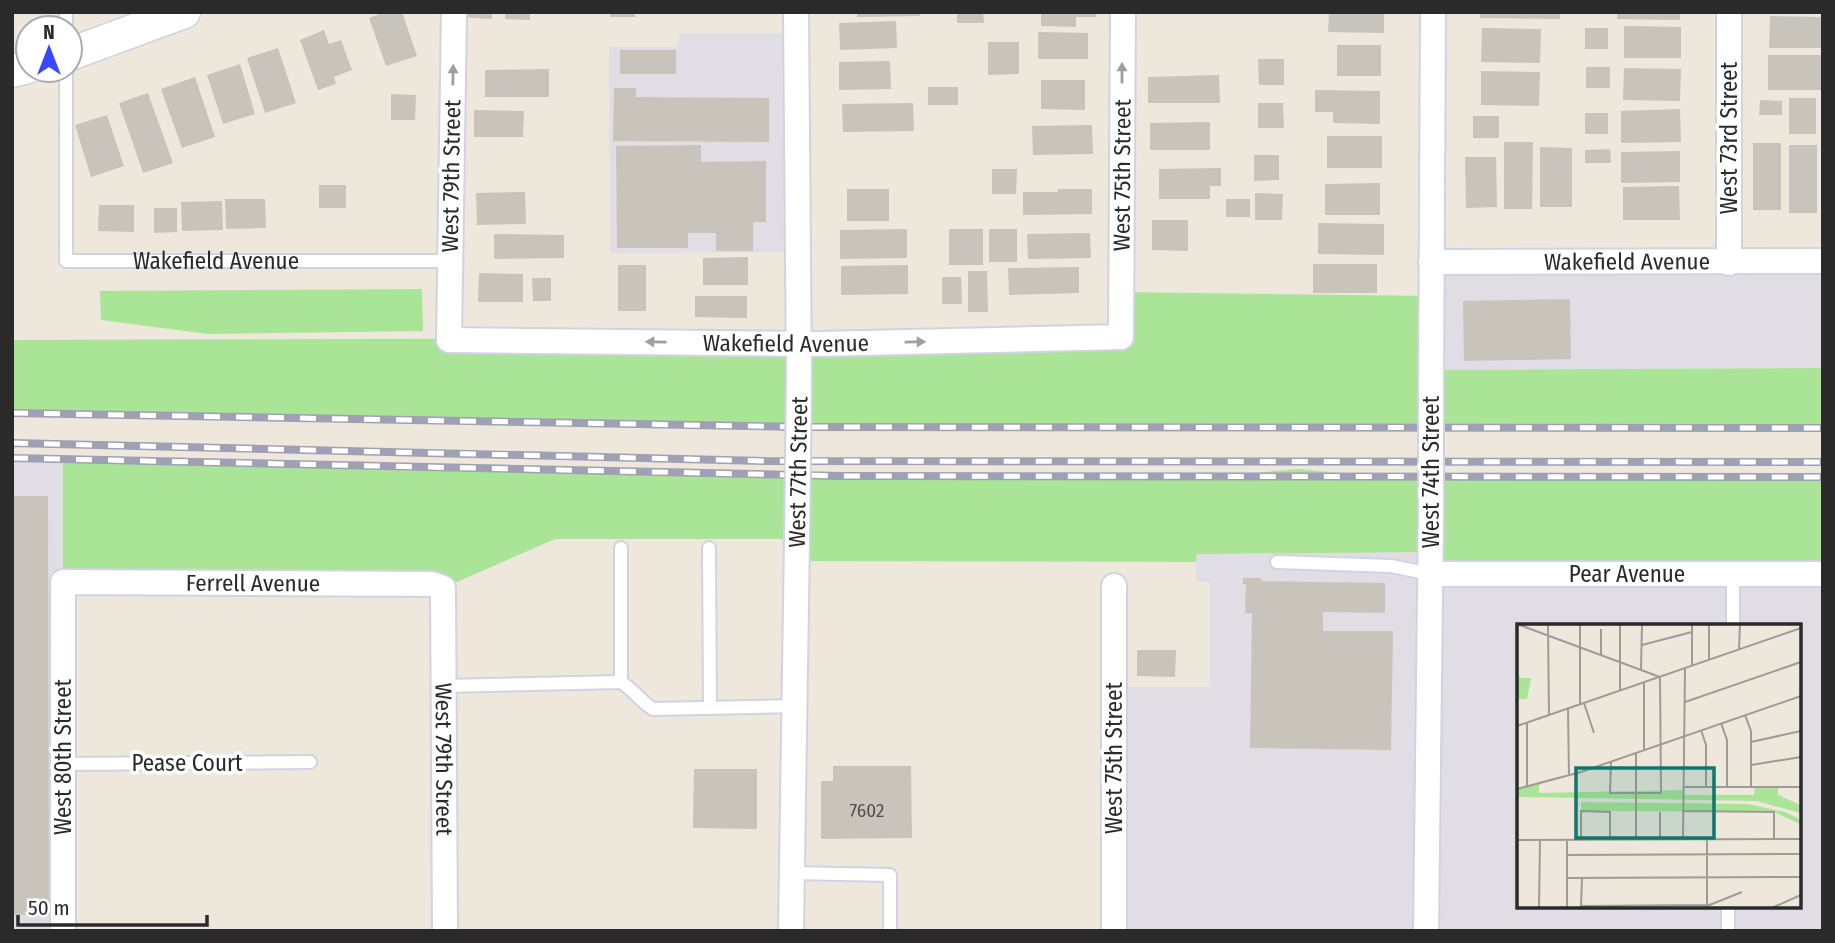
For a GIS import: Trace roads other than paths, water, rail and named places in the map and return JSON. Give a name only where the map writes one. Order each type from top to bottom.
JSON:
[{"type":"street","points":[[84,49],[184,12]]},
{"type":"street","name":"West 79th Street","points":[[449,340],[454,12]]},
{"type":"street","name":"West 77th Street","points":[[790,931],[799,376],[796,12]]},
{"type":"street","name":"West 75th Street","points":[[1121,337],[1123,12]]},
{"type":"street","name":"West 74th Street","points":[[1426,931],[1431,574],[1433,12]]},
{"type":"street","name":"West 73rd Street","points":[[1728,263],[1730,12]]},
{"type":"street","name":"Wakefield Avenue","points":[[1431,262],[1823,261]]},
{"type":"street","name":"Wakefield Avenue","points":[[449,340],[797,344],[1121,337]]},
{"type":"street","name":"Pear Avenue","points":[[1431,574],[1823,574]]},
{"type":"street","name":"Ferrell Avenue","points":[[63,582],[432,584],[443,588]]},
{"type":"street","name":"West 80th Street","points":[[63,582],[63,931]]},
{"type":"street","name":"West 75th Street","points":[[1114,586],[1114,931]]},
{"type":"street","name":"West 79th Street","points":[[443,588],[445,931]]},
{"type":"lane","name":"Wakefield Avenue","points":[[66,84],[66,261],[450,261]]},
{"type":"lane","points":[[621,548],[621,682]]},
{"type":"lane","points":[[709,548],[709,708]]},
{"type":"lane","points":[[1277,562],[1391,566],[1431,574]]},
{"type":"lane","points":[[1733,574],[1733,624]]},
{"type":"lane","points":[[445,685],[621,682],[635,690],[642,702],[653,709],[794,706]]},
{"type":"lane","name":"Pease Court","points":[[64,764],[310,762]]},
{"type":"lane","points":[[792,873],[890,875],[890,931]]},
{"type":"lane","points":[[1728,908],[1728,931]]},
{"type":"railway","points":[[12,413],[801,427],[1823,428]]},
{"type":"railway","points":[[12,443],[766,461],[1823,462]]},
{"type":"railway","points":[[12,458],[841,476],[1823,477]]}]
